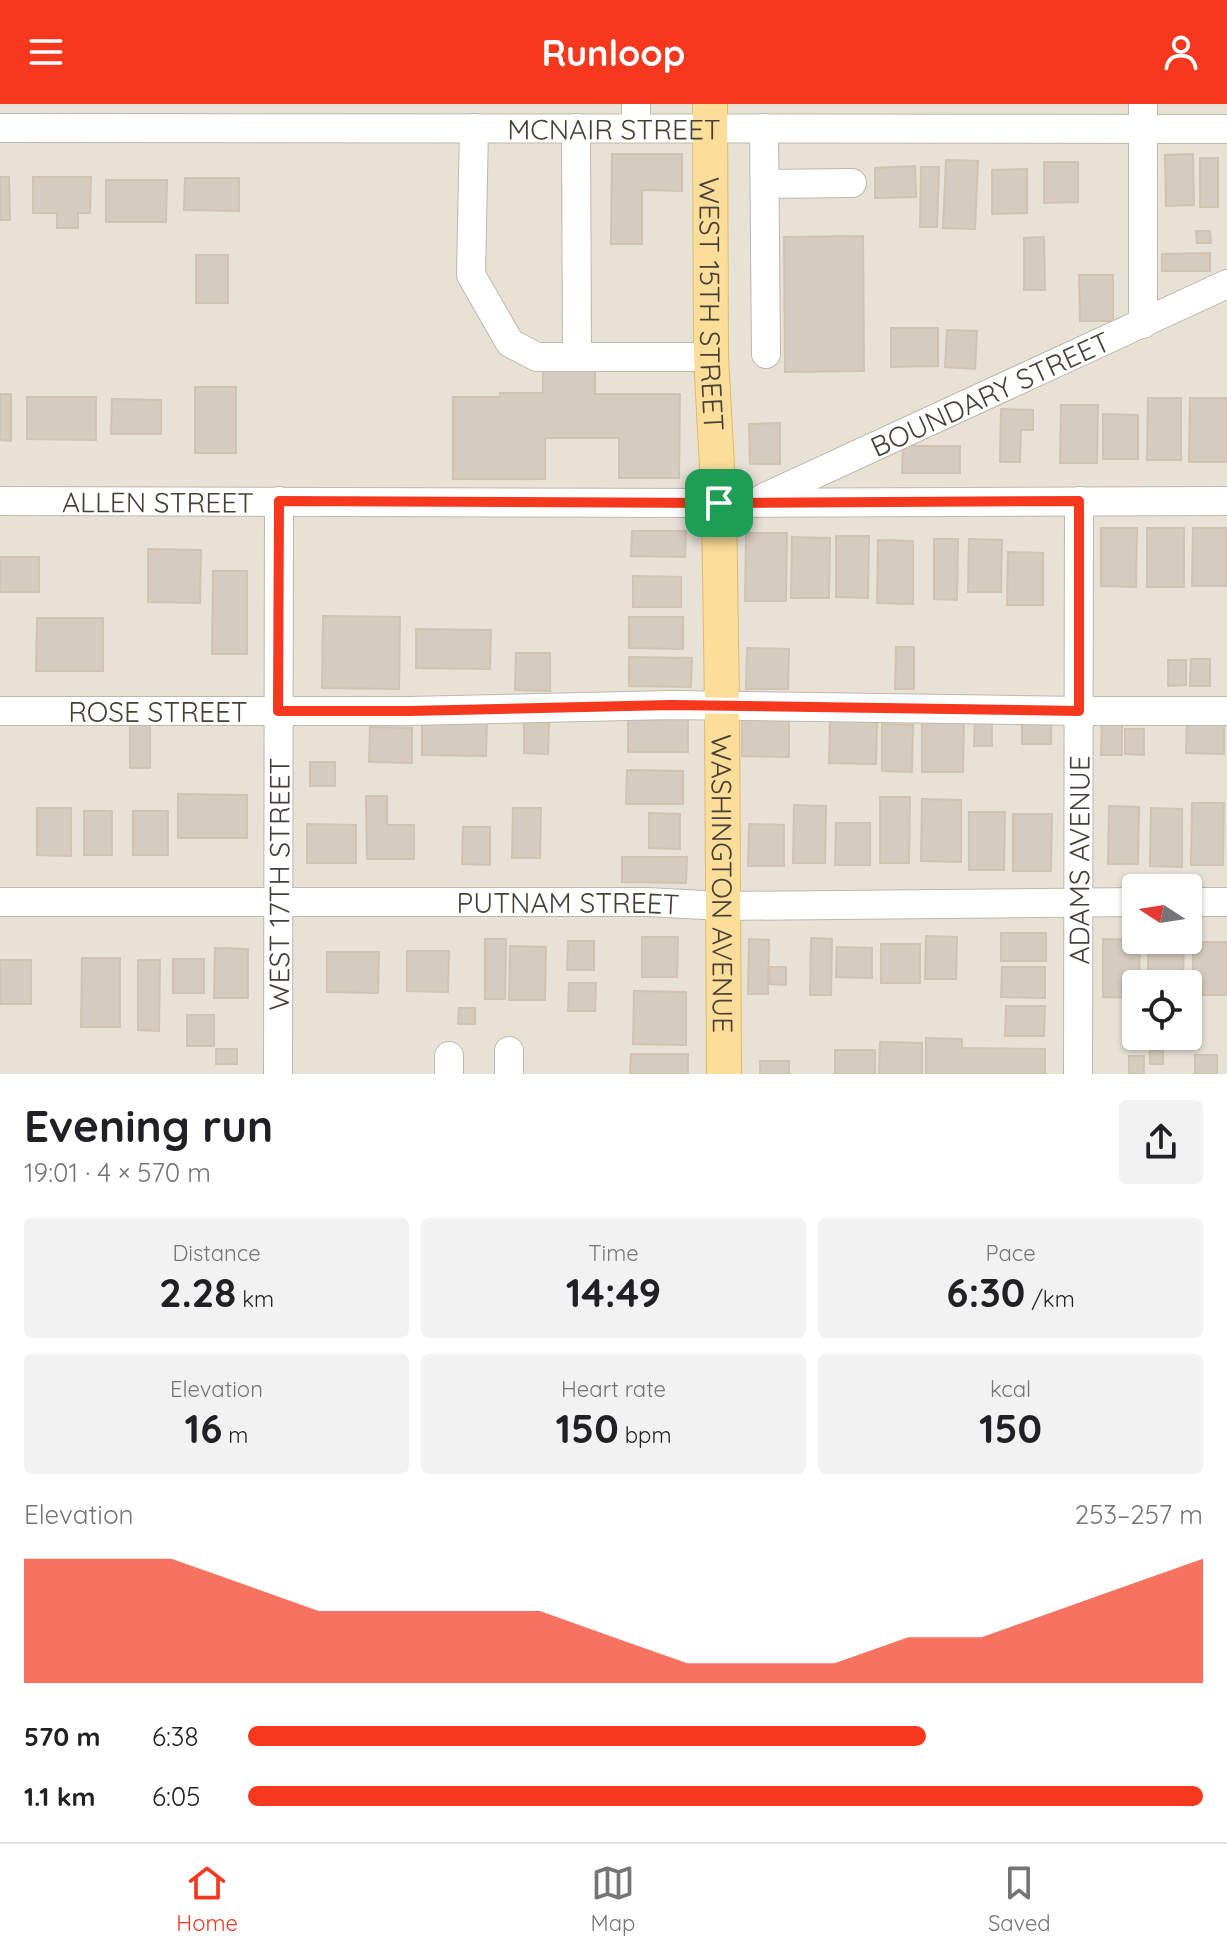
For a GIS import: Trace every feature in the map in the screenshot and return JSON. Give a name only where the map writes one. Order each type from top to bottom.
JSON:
[{"type":"main road","name":"WEST 15TH STREET","points":[[710,116],[711,357],[719,503]]},
{"type":"main road","name":"WASHINGTON AVENUE","points":[[719,503],[724,1074]]},
{"type":"street","name":"MCNAIR STREET","points":[[0,128],[263,116],[474,128],[520,116],[576,128],[636,116],[710,116],[764,128],[1143,117],[1227,129]]},
{"type":"street","points":[[1143,117],[1143,324]]},
{"type":"street","points":[[474,128],[471,275],[510,343],[537,357],[711,357]]},
{"type":"street","points":[[576,128],[577,357]]},
{"type":"street","points":[[764,128],[766,354]]},
{"type":"street","points":[[765,184],[852,183]]},
{"type":"street","name":"BOUNDARY STREET","points":[[752,503],[1220,291]]},
{"type":"street","name":"ALLEN STREET","points":[[0,501],[1227,501]]},
{"type":"street","name":"WEST 17TH STREET","points":[[278,1074],[279,501]]},
{"type":"street","name":"ADAMS AVENUE","points":[[1078,1074],[1079,501]]},
{"type":"street","name":"ROSE STREET","points":[[0,711],[409,711],[671,705],[1227,711]]},
{"type":"street","name":"PUTNAM STREET","points":[[0,902],[647,902],[724,906],[1122,902]]},
{"type":"street","points":[[1202,902],[1227,902]]},
{"type":"shaded area","points":[[0,104],[1227,104],[1227,1074],[0,1074]]},
{"type":"building","points":[[612,154],[682,154],[682,191],[642,190],[642,244],[611,244]]},
{"type":"building","points":[[1193,154],[1194,205],[1166,206],[1165,155]]},
{"type":"building","points":[[1200,158],[1218,158],[1218,207],[1200,207]]},
{"type":"building","points":[[946,160],[978,161],[975,229],[943,228]]},
{"type":"building","points":[[1044,162],[1078,162],[1078,202],[1044,203]]},
{"type":"building","points":[[915,166],[916,197],[875,198],[875,168]]},
{"type":"building","points":[[921,167],[939,167],[937,227],[920,227]]},
{"type":"building","points":[[1027,169],[1027,213],[992,214],[992,170]]},
{"type":"building","points":[[0,177],[9,177],[10,220],[0,220]]},
{"type":"building","points":[[33,177],[91,177],[90,213],[78,213],[78,228],[57,228],[57,213],[33,213]]},
{"type":"building","points":[[185,178],[239,178],[239,211],[184,210]]},
{"type":"building","points":[[106,180],[167,180],[166,222],[106,222]]},
{"type":"building","points":[[1196,231],[1210,231],[1211,243],[1197,243]]},
{"type":"building","points":[[863,236],[864,371],[785,372],[784,237]]},
{"type":"building","points":[[1044,237],[1045,290],[1024,290],[1024,238]]},
{"type":"building","points":[[1210,253],[1210,271],[1162,271],[1162,254]]},
{"type":"building","points":[[196,255],[228,255],[228,303],[196,303]]},
{"type":"building","points":[[1079,275],[1113,275],[1113,321],[1080,321]]},
{"type":"building","points":[[891,328],[938,328],[938,366],[891,367]]},
{"type":"building","points":[[947,330],[977,331],[975,369],[945,367]]},
{"type":"building","points":[[543,370],[595,370],[595,394],[680,394],[679,478],[619,478],[619,438],[545,438],[545,479],[453,479],[453,397],[543,393]]},
{"type":"building","points":[[195,387],[236,387],[236,453],[195,453]]},
{"type":"building","points":[[0,394],[11,394],[11,441],[0,440]]},
{"type":"building","points":[[27,397],[96,397],[96,440],[27,439]]},
{"type":"building","points":[[1148,398],[1181,398],[1181,460],[1147,460]]},
{"type":"building","points":[[1190,398],[1227,398],[1227,462],[1189,462]]},
{"type":"building","points":[[112,399],[161,400],[161,434],[111,434]]},
{"type":"building","points":[[1061,405],[1098,405],[1097,463],[1060,463]]},
{"type":"building","points":[[1001,409],[1033,410],[1033,430],[1021,430],[1020,462],[1000,462]]},
{"type":"building","points":[[1103,414],[1138,415],[1138,459],[1103,459]]},
{"type":"building","points":[[780,423],[780,464],[750,464],[749,424]]},
{"type":"building","points":[[903,446],[960,446],[960,473],[902,473]]},
{"type":"building","points":[[1101,528],[1137,528],[1136,587],[1101,586]]},
{"type":"building","points":[[1147,528],[1184,528],[1184,587],[1147,587]]},
{"type":"building","points":[[1193,528],[1226,528],[1226,586],[1192,586]]},
{"type":"building","points":[[632,531],[686,531],[685,557],[631,556]]},
{"type":"building","points":[[746,533],[787,533],[786,601],[745,601]]},
{"type":"building","points":[[836,536],[869,536],[868,598],[836,597]]},
{"type":"building","points":[[792,537],[830,538],[829,598],[791,598]]},
{"type":"building","points":[[934,539],[958,539],[957,600],[934,599]]},
{"type":"building","points":[[969,539],[1002,540],[1001,592],[968,592]]},
{"type":"building","points":[[878,540],[913,541],[913,604],[877,603]]},
{"type":"building","points":[[148,549],[201,550],[200,603],[148,602]]},
{"type":"building","points":[[1008,552],[1043,553],[1043,605],[1007,605]]},
{"type":"building","points":[[0,557],[39,557],[39,592],[0,592]]},
{"type":"building","points":[[213,571],[247,571],[247,654],[212,654]]},
{"type":"building","points":[[633,576],[681,577],[681,607],[633,607]]},
{"type":"building","points":[[323,616],[400,617],[399,689],[322,688]]},
{"type":"building","points":[[629,617],[683,617],[683,649],[629,648]]},
{"type":"building","points":[[37,618],[103,618],[103,671],[36,671]]},
{"type":"building","points":[[416,629],[491,630],[490,669],[416,668]]},
{"type":"building","points":[[896,647],[914,647],[914,689],[895,689]]},
{"type":"building","points":[[747,648],[789,649],[788,689],[746,689]]},
{"type":"building","points":[[516,653],[550,653],[550,691],[515,690]]},
{"type":"building","points":[[629,657],[692,658],[691,687],[629,686]]},
{"type":"building","points":[[1191,659],[1210,659],[1210,686],[1190,686]]},
{"type":"building","points":[[1168,660],[1186,660],[1186,685],[1168,686]]},
{"type":"building","points":[[1102,714],[1122,715],[1122,755],[1101,755]]},
{"type":"building","points":[[1022,716],[1051,717],[1051,744],[1022,744]]},
{"type":"building","points":[[628,717],[688,718],[688,752],[628,752]]},
{"type":"building","points":[[742,718],[789,718],[789,757],[742,756]]},
{"type":"building","points":[[975,719],[992,719],[992,746],[974,746]]},
{"type":"building","points":[[524,720],[549,720],[548,754],[524,753]]},
{"type":"building","points":[[922,720],[964,720],[963,772],[922,772]]},
{"type":"building","points":[[830,721],[877,721],[876,764],[829,763]]},
{"type":"building","points":[[1187,721],[1224,721],[1224,754],[1186,753]]},
{"type":"building","points":[[422,723],[487,723],[486,756],[422,755]]},
{"type":"building","points":[[882,724],[913,725],[912,772],[882,771]]},
{"type":"building","points":[[130,725],[150,725],[150,768],[130,768]]},
{"type":"building","points":[[370,727],[412,728],[412,763],[369,762]]},
{"type":"building","points":[[1125,729],[1144,729],[1144,755],[1125,754]]},
{"type":"building","points":[[310,762],[335,762],[335,786],[310,786]]},
{"type":"building","points":[[627,770],[683,771],[683,804],[626,804]]},
{"type":"building","points":[[178,794],[247,795],[247,838],[178,838]]},
{"type":"building","points":[[366,796],[387,796],[387,825],[414,825],[414,859],[367,859]]},
{"type":"building","points":[[880,797],[910,797],[909,863],[880,863]]},
{"type":"building","points":[[922,799],[961,800],[961,862],[921,861]]},
{"type":"building","points":[[1192,803],[1224,803],[1223,865],[1191,865]]},
{"type":"building","points":[[794,805],[826,806],[825,863],[793,863]]},
{"type":"building","points":[[1109,806],[1139,807],[1138,864],[1108,864]]},
{"type":"building","points":[[37,808],[71,808],[71,856],[37,855]]},
{"type":"building","points":[[513,808],[541,808],[540,858],[512,858]]},
{"type":"building","points":[[1151,808],[1182,809],[1182,867],[1150,866]]},
{"type":"building","points":[[84,811],[112,811],[112,855],[84,855]]},
{"type":"building","points":[[133,811],[168,811],[168,855],[133,855]]},
{"type":"building","points":[[969,812],[1005,812],[1004,870],[969,870]]},
{"type":"building","points":[[649,813],[680,814],[680,849],[649,848]]},
{"type":"building","points":[[1013,814],[1052,814],[1051,871],[1013,871]]},
{"type":"building","points":[[836,823],[870,823],[870,865],[835,865]]},
{"type":"building","points":[[307,824],[356,825],[356,863],[307,863]]},
{"type":"building","points":[[749,824],[784,825],[784,866],[748,866]]},
{"type":"building","points":[[463,827],[490,827],[490,865],[462,864]]},
{"type":"building","points":[[622,857],[687,857],[686,883],[622,882]]},
{"type":"building","points":[[1001,933],[1046,933],[1046,961],[1001,961]]},
{"type":"building","points":[[926,936],[957,937],[956,979],[925,979]]},
{"type":"building","points":[[642,937],[678,937],[677,977],[642,977]]},
{"type":"building","points":[[811,938],[832,939],[831,995],[810,995]]},
{"type":"building","points":[[485,939],[506,939],[505,999],[485,999]]},
{"type":"building","points":[[749,939],[769,940],[768,994],[748,994]]},
{"type":"building","points":[[1103,939],[1122,940],[1122,954],[1140,954],[1139,970],[1122,970],[1122,998],[1103,997]]},
{"type":"building","points":[[568,941],[594,941],[594,970],[567,970]]},
{"type":"building","points":[[1202,942],[1227,942],[1227,995],[1202,995],[1202,970],[1193,970],[1193,954],[1202,954]]},
{"type":"building","points":[[881,944],[920,944],[920,983],[881,983]]},
{"type":"building","points":[[510,946],[546,947],[545,1000],[509,1000]]},
{"type":"building","points":[[837,947],[872,948],[872,978],[836,977]]},
{"type":"building","points":[[215,948],[248,949],[248,998],[214,998]]},
{"type":"building","points":[[407,951],[449,951],[448,992],[407,991]]},
{"type":"building","points":[[327,952],[379,952],[378,993],[327,992]]},
{"type":"building","points":[[1148,954],[1184,954],[1183,970],[1148,970]]},
{"type":"building","points":[[82,958],[120,958],[120,1027],[81,1027]]},
{"type":"building","points":[[173,959],[204,959],[204,993],[173,993]]},
{"type":"building","points":[[0,960],[31,960],[31,1004],[0,1004]]},
{"type":"building","points":[[138,960],[160,960],[159,1031],[138,1030]]},
{"type":"building","points":[[770,967],[786,967],[786,985],[770,984]]},
{"type":"building","points":[[1002,967],[1045,967],[1045,998],[1001,997]]},
{"type":"building","points":[[569,983],[596,983],[595,1011],[568,1011]]},
{"type":"building","points":[[634,991],[686,992],[686,1045],[633,1044]]},
{"type":"building","points":[[1006,1006],[1045,1006],[1044,1036],[1005,1036]]},
{"type":"building","points":[[459,1008],[475,1008],[475,1024],[458,1024]]},
{"type":"building","points":[[187,1015],[214,1015],[214,1046],[187,1046]]},
{"type":"building","points":[[926,1038],[962,1039],[962,1048],[1045,1049],[1045,1074],[926,1074]]},
{"type":"building","points":[[880,1042],[922,1043],[922,1074],[879,1074]]},
{"type":"building","points":[[216,1049],[237,1049],[237,1064],[216,1064]]},
{"type":"building","points":[[835,1050],[875,1050],[875,1074],[835,1074]]},
{"type":"building","points":[[1150,1050],[1163,1050],[1163,1064],[1150,1064]]},
{"type":"building","points":[[631,1054],[688,1054],[688,1074],[630,1074]]},
{"type":"building","points":[[1195,1055],[1217,1055],[1217,1074],[1195,1074]]},
{"type":"building","points":[[1129,1056],[1144,1056],[1144,1074],[1129,1074]]},
{"type":"building","points":[[760,1061],[789,1061],[789,1074],[760,1074]]},
{"type":"route","points":[[279,501],[719,503],[1079,501],[1079,711],[671,705],[278,711],[279,501]]}]
